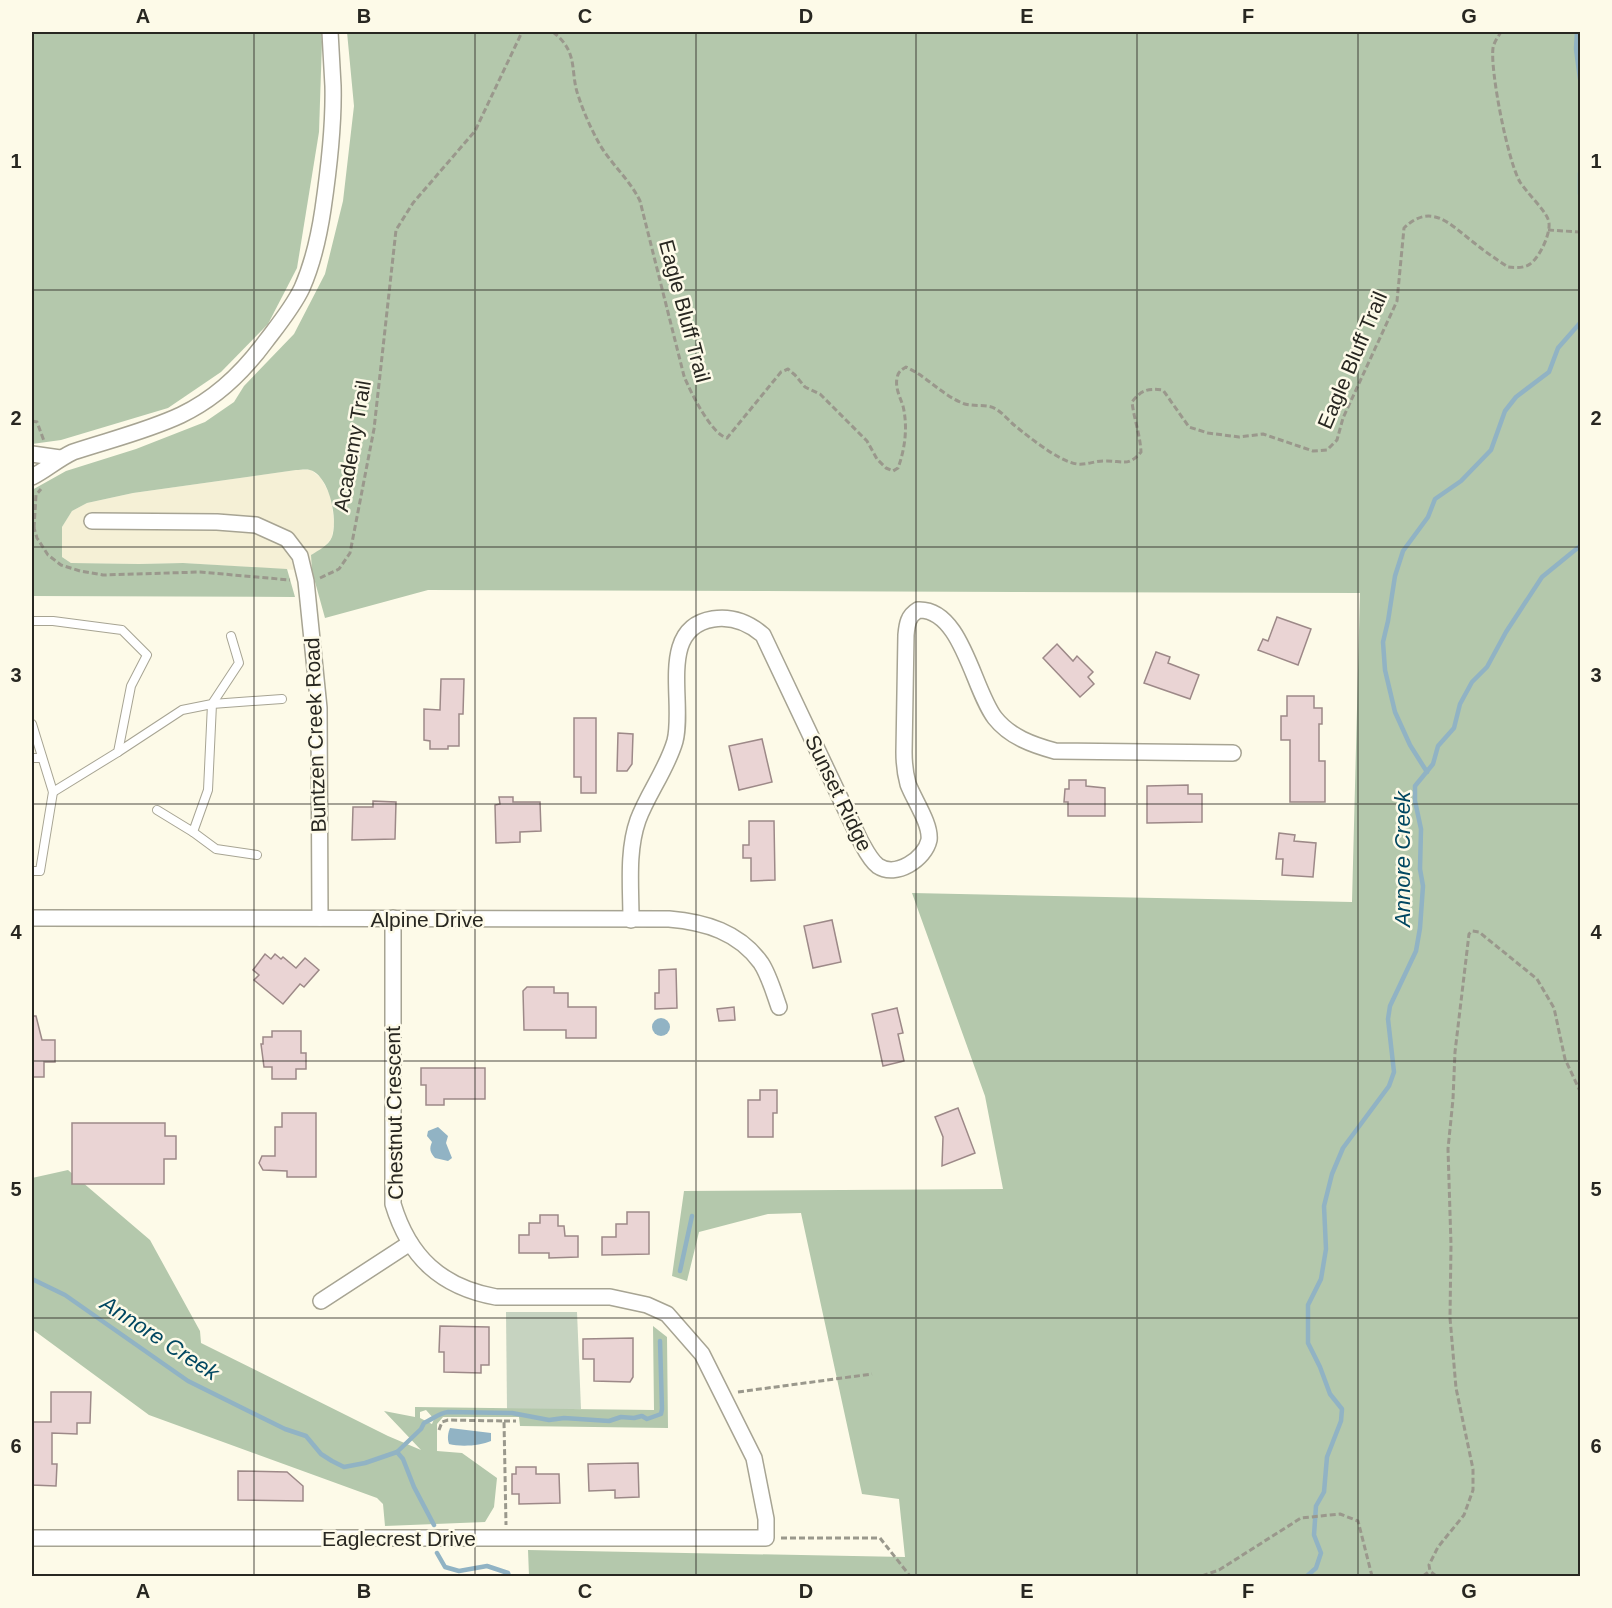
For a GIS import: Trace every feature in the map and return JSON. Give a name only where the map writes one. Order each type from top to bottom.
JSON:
[{"type":"street","points":[[38,481],[60,458],[157,425],[198,406],[251,362],[288,311],[310,267],[319,233],[332,135],[333,87],[330,32]]},
{"type":"street","points":[[32,454],[60,458]]},
{"type":"street","name":"Buntzen Creek Road","points":[[92,521],[217,522],[256,525],[287,539],[300,556],[306,580],[319,708],[320,918]]},
{"type":"street","name":"Sunset Ridge","points":[[631,920],[634,832],[639,817],[668,761],[678,727],[678,651],[688,631],[695,624],[706,620],[720,618],[737,620],[753,626],[763,635],[860,840],[872,860],[881,868],[898,869],[909,865],[919,857],[929,841],[926,823],[908,784],[904,769],[906,635],[908,622],[912,614],[918,610],[932,612],[939,616],[956,636],[995,717],[1008,730],[1036,746],[1055,751],[1233,753]]},
{"type":"street","name":"Alpine Drive","points":[[32,918],[669,919],[690,921],[724,931],[741,942],[762,963],[779,1007]]},
{"type":"street","name":"Chestnut Crescent","points":[[393,918],[393,1204],[398,1221],[410,1243],[422,1260],[435,1272],[461,1288],[477,1293],[496,1296],[610,1297],[647,1305],[667,1314],[702,1354],[754,1458],[766,1519],[766,1538]]},
{"type":"street","points":[[321,1301],[410,1243]]},
{"type":"street","name":"Eaglecrest Drive","points":[[32,1538],[766,1538]]},
{"type":"lane","points":[[32,621],[53,621],[122,630],[147,655],[131,686],[118,752]]},
{"type":"lane","points":[[193,832],[208,790],[212,704],[239,663],[231,636]]},
{"type":"lane","points":[[53,792],[182,710],[212,704],[282,699]]},
{"type":"lane","points":[[32,724],[53,792],[40,871],[32,871]]},
{"type":"lane","points":[[32,758],[42,758]]},
{"type":"lane","points":[[157,810],[216,849],[257,855]]},
{"type":"path","name":"Academy Trail","points":[[33,528],[48,555],[62,565],[80,572],[104,575],[200,572],[253,578],[306,580],[323,578],[339,569],[350,553],[374,429],[396,230],[413,203],[475,131],[522,32]]},
{"type":"path","name":"Eagle Bluff Trail","points":[[553,32],[563,39],[573,61],[578,96],[600,145],[632,186],[640,201],[684,376],[690,393],[714,430],[722,437],[728,438],[781,372],[788,369],[805,387],[820,394],[867,441],[877,459],[893,471],[898,468],[903,454],[905,437],[903,408],[897,391],[897,378],[900,371],[906,367],[944,394],[964,404],[995,408],[1016,427],[1052,453],[1074,464],[1090,465],[1103,461],[1119,464],[1134,460],[1141,452],[1141,437],[1132,402],[1139,392],[1150,388],[1162,390],[1189,426],[1208,433],[1239,437],[1263,434],[1312,451],[1327,450],[1336,440],[1343,418],[1397,301],[1404,228],[1413,219],[1425,215],[1440,217],[1508,267],[1517,268],[1530,264],[1542,249],[1548,230]]},
{"type":"path","points":[[1501,32],[1494,45],[1492,62],[1501,112],[1519,180],[1549,219],[1548,230],[1581,232]]},
{"type":"path","points":[[32,421],[38,422],[46,445]]},
{"type":"path","points":[[33,528],[38,481]]},
{"type":"path","points":[[1436,1576],[1430,1571],[1429,1565],[1438,1547],[1464,1515],[1473,1490],[1473,1469],[1456,1388],[1450,1318],[1451,1245],[1448,1149],[1455,1052],[1469,934],[1472,931],[1479,932],[1537,979],[1554,1008],[1565,1059],[1581,1091]]},
{"type":"path","points":[[734,1392],[872,1374]]},
{"type":"path","points":[[439,1430],[442,1422],[448,1420],[516,1421]]},
{"type":"path","points":[[504,1421],[506,1527]]},
{"type":"path","points":[[1202,1576],[1219,1570],[1300,1518],[1340,1514],[1358,1521],[1372,1576]]},
{"type":"path","points":[[766,1538],[880,1538],[910,1576]]},
{"type":"path","points":[[1423,1576],[1430,1571]]},
{"type":"shaded area","points":[[296,470],[311,470],[321,478],[331,497],[334,524],[332,537],[324,548],[311,555],[312,571],[183,563],[71,563],[62,557],[62,527],[72,511],[87,503],[133,493]]},
{"type":"green space","points":[[32,32],[321,32],[322,42],[319,132],[297,268],[268,324],[221,372],[168,408],[61,440],[32,444]]},
{"type":"green space","points":[[347,32],[1580,32],[1580,1576],[529,1576],[528,1550],[905,1557],[899,1499],[862,1494],[801,1213],[768,1214],[699,1232],[687,1281],[672,1276],[684,1191],[1003,1189],[985,1096],[912,893],[1352,902],[1360,593],[428,590],[325,618],[312,571],[311,555],[326,545],[332,537],[334,520],[331,499],[323,481],[317,474],[310,470],[296,470],[133,493],[87,503],[72,511],[62,527],[62,557],[71,563],[183,563],[287,569],[295,597],[32,596],[32,490],[66,471],[136,449],[205,422],[234,402],[244,386],[294,334],[325,274],[343,201],[354,106]]},
{"type":"green space","points":[[68,1170],[150,1240],[200,1331],[201,1343],[388,1436],[421,1450],[384,1411],[415,1417],[415,1407],[654,1410],[653,1326],[667,1337],[668,1428],[520,1426],[519,1417],[443,1417],[437,1424],[437,1451],[462,1453],[497,1478],[494,1507],[485,1522],[385,1526],[383,1504],[377,1498],[149,1415],[32,1329],[32,1178]],"holes":[[[426,1410],[434,1419],[432,1424],[420,1418],[420,1412]]]},
{"type":"green space","points":[[506,1312],[577,1312],[581,1409],[507,1409]]},
{"type":"water","points":[[661,1018],[667,1021],[670,1027],[667,1033],[661,1036],[655,1033],[652,1027],[655,1021]]},
{"type":"water","points":[[438,1127],[448,1136],[446,1143],[452,1158],[448,1161],[435,1158],[430,1150],[432,1142],[427,1136],[428,1131]]},
{"type":"water","points":[[450,1428],[491,1433],[491,1441],[470,1446],[449,1444]]},
{"type":"building","points":[[1277,617],[1311,629],[1298,665],[1258,650],[1263,639],[1268,641]]},
{"type":"building","points":[[1057,644],[1073,661],[1077,656],[1093,672],[1088,677],[1094,684],[1080,697],[1043,658]]},
{"type":"building","points":[[1156,652],[1170,657],[1168,663],[1199,675],[1190,699],[1144,683]]},
{"type":"building","points":[[441,679],[464,679],[463,714],[459,714],[459,746],[448,746],[448,749],[430,749],[430,741],[424,740],[424,709],[440,710]]},
{"type":"building","points":[[1287,696],[1314,696],[1314,708],[1322,708],[1322,724],[1319,724],[1319,761],[1325,761],[1325,802],[1290,802],[1290,740],[1281,740],[1281,716],[1287,716]]},
{"type":"building","points":[[574,718],[596,718],[596,793],[581,793],[581,777],[574,777]]},
{"type":"building","points":[[618,733],[633,734],[632,764],[627,771],[617,771]]},
{"type":"building","points":[[762,739],[772,782],[739,790],[729,746]]},
{"type":"building","points":[[1069,780],[1086,780],[1086,786],[1105,788],[1105,816],[1068,816],[1068,802],[1064,802],[1065,789],[1069,789]]},
{"type":"building","points":[[1188,785],[1188,794],[1202,794],[1202,822],[1147,823],[1147,786]]},
{"type":"building","points":[[499,797],[513,797],[513,802],[540,802],[541,831],[520,832],[520,842],[496,843],[495,805],[500,804]]},
{"type":"building","points":[[373,801],[396,802],[395,839],[352,840],[353,807],[373,807]]},
{"type":"building","points":[[749,821],[774,821],[775,880],[751,881],[751,858],[743,858],[743,845],[749,845]]},
{"type":"building","points":[[1279,833],[1295,835],[1294,841],[1316,843],[1313,877],[1282,875],[1283,859],[1276,859]]},
{"type":"building","points":[[832,920],[841,962],[813,968],[804,926]]},
{"type":"building","points":[[265,954],[271,959],[275,954],[281,959],[283,957],[296,968],[305,958],[319,970],[304,987],[300,984],[283,1004],[254,980],[259,975],[253,970]]},
{"type":"building","points":[[676,969],[677,1008],[655,1009],[655,993],[659,993],[659,970]]},
{"type":"building","points":[[527,987],[554,987],[554,993],[568,993],[568,1007],[596,1007],[596,1038],[566,1038],[566,1030],[524,1030],[523,991]]},
{"type":"building","points":[[734,1007],[735,1020],[719,1021],[717,1009]]},
{"type":"building","points":[[897,1008],[903,1033],[898,1034],[904,1061],[883,1066],[872,1014]]},
{"type":"building","points":[[32,1016],[36,1016],[42,1040],[55,1040],[55,1062],[44,1062],[44,1077],[32,1077]]},
{"type":"building","points":[[272,1031],[301,1031],[301,1053],[306,1053],[306,1069],[296,1069],[296,1079],[272,1079],[272,1067],[264,1067],[261,1044],[263,1044],[263,1037],[272,1037]]},
{"type":"building","points":[[421,1068],[485,1068],[485,1099],[444,1099],[444,1105],[426,1105],[426,1085],[421,1085]]},
{"type":"building","points":[[760,1090],[777,1090],[777,1113],[773,1113],[773,1137],[748,1137],[748,1100],[760,1100]]},
{"type":"building","points":[[958,1108],[975,1153],[942,1166],[943,1137],[935,1117]]},
{"type":"building","points":[[282,1113],[316,1113],[316,1177],[287,1177],[287,1171],[263,1170],[259,1163],[262,1156],[275,1156],[275,1127],[282,1127]]},
{"type":"building","points":[[72,1123],[165,1123],[165,1136],[176,1136],[176,1159],[164,1159],[164,1184],[72,1184]]},
{"type":"building","points":[[627,1212],[649,1212],[649,1254],[602,1255],[602,1237],[616,1237],[616,1224],[627,1224]]},
{"type":"building","points":[[540,1215],[558,1215],[558,1226],[564,1226],[565,1236],[578,1236],[578,1257],[549,1258],[549,1253],[519,1253],[519,1235],[529,1235],[529,1223],[540,1223]]},
{"type":"building","points":[[440,1326],[489,1327],[489,1365],[481,1365],[481,1373],[444,1372],[444,1352],[439,1352]]},
{"type":"building","points":[[633,1338],[633,1377],[630,1382],[594,1381],[594,1359],[583,1359],[583,1339]]},
{"type":"building","points":[[51,1392],[91,1392],[90,1423],[77,1423],[77,1434],[52,1433],[52,1464],[57,1464],[56,1486],[32,1485],[32,1426],[33,1422],[51,1422]]},
{"type":"building","points":[[638,1463],[639,1497],[615,1498],[615,1490],[589,1491],[588,1464]]},
{"type":"building","points":[[516,1467],[536,1467],[536,1474],[559,1474],[560,1503],[519,1504],[519,1494],[512,1494],[512,1474],[516,1474]]},
{"type":"building","points":[[238,1471],[287,1472],[303,1486],[303,1501],[238,1500]]},
{"type":"waterway","points":[[1577,32],[1576,49],[1580,79]]},
{"type":"waterway","points":[[1580,173],[1580,194]]},
{"type":"waterway","points":[[1427,772],[1410,745],[1395,712],[1385,670],[1383,642],[1395,576],[1403,551],[1428,517],[1435,499],[1461,481],[1491,450],[1505,411],[1516,397],[1549,372],[1558,348],[1580,323]]},
{"type":"waterway","name":"Annore Creek","points":[[1307,1576],[1316,1568],[1321,1553],[1314,1535],[1316,1506],[1324,1492],[1327,1457],[1341,1421],[1342,1409],[1330,1394],[1308,1343],[1308,1305],[1321,1279],[1326,1249],[1324,1206],[1332,1174],[1343,1148],[1389,1086],[1394,1072],[1388,1019],[1390,1006],[1416,951],[1420,928],[1423,886],[1420,869],[1421,829],[1415,801],[1415,786],[1433,764],[1438,746],[1454,728],[1460,704],[1472,682],[1487,667],[1506,632],[1542,577],[1580,546]]},
{"type":"waterway","points":[[680,1271],[692,1216]]},
{"type":"waterway","name":"Annore Creek","points":[[32,1279],[65,1295],[188,1381],[285,1429],[306,1436],[321,1454],[344,1467],[365,1463],[397,1452],[403,1459],[414,1487],[434,1525]]},
{"type":"waterway","points":[[397,1452],[421,1429],[424,1423],[448,1412],[512,1413],[549,1420],[564,1418],[609,1421],[621,1417],[642,1416],[647,1419],[661,1414],[660,1341]]},
{"type":"waterway","name":"Annore Creek","points":[[437,1553],[445,1567],[459,1571],[487,1566],[508,1573],[509,1576]]}]
